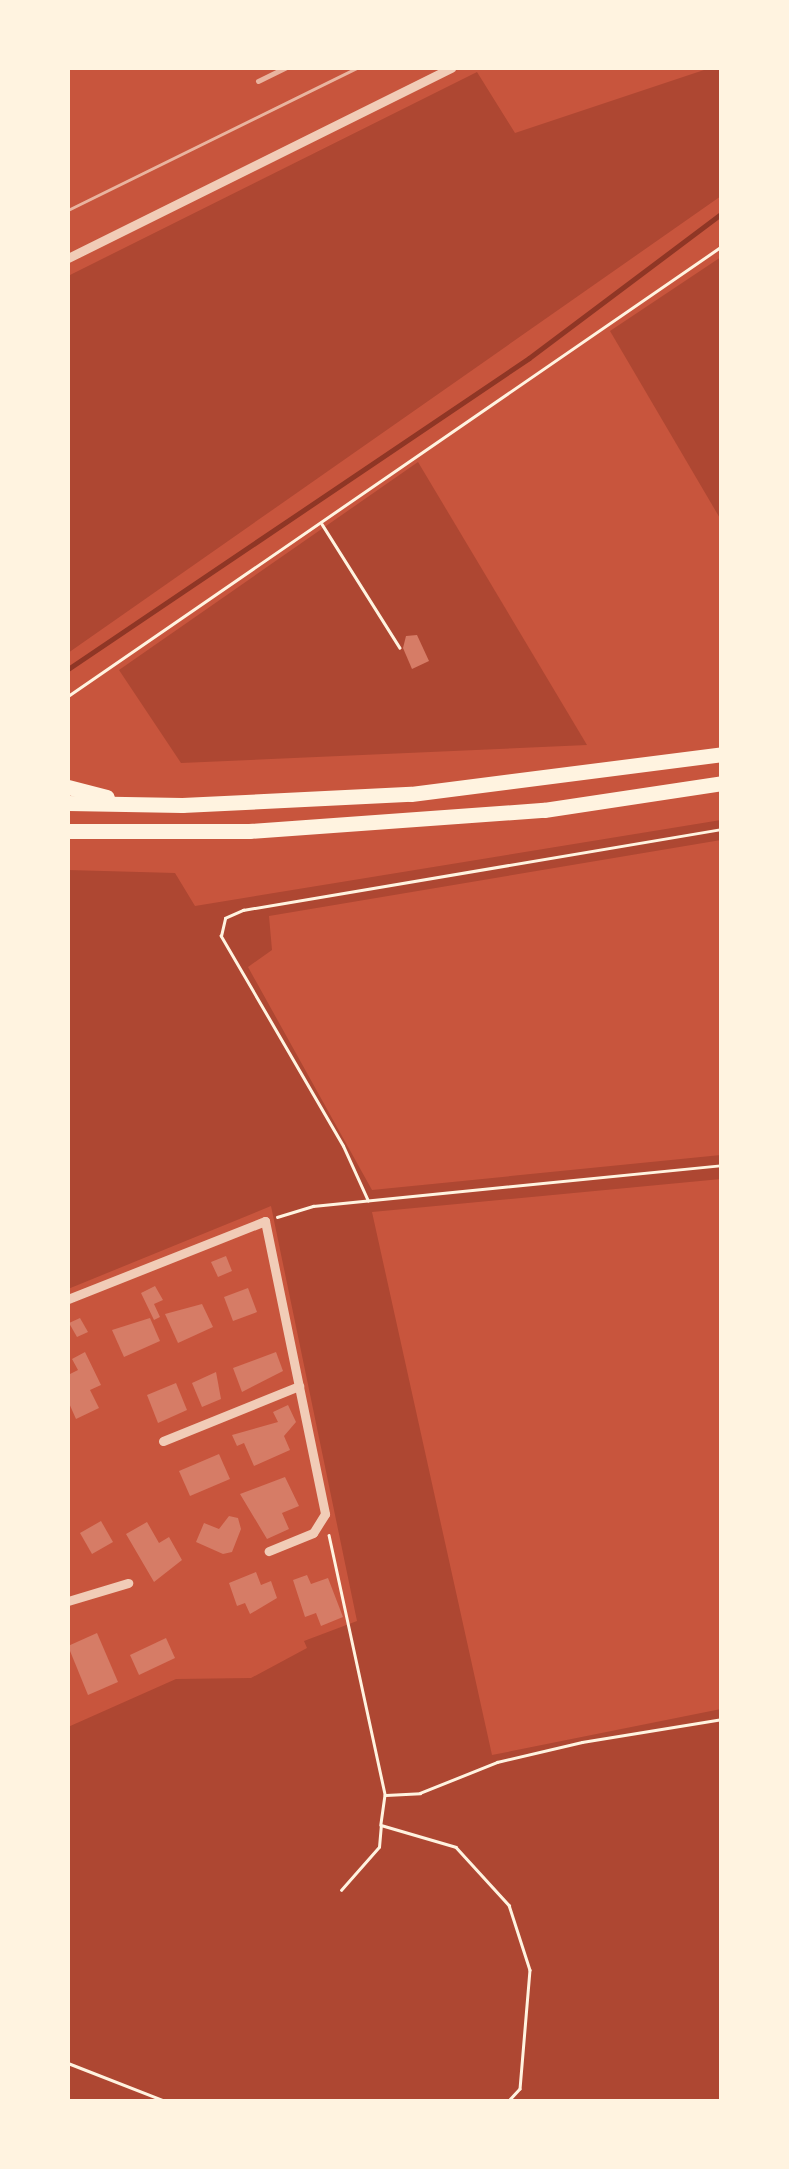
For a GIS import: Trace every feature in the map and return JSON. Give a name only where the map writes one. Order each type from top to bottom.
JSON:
[{"type":"highway","points":[[68,803],[140,805],[411,794],[722,754]]},
{"type":"highway","points":[[68,831],[249,831],[524,812],[722,783]]},
{"type":"highway","points":[[68,788],[140,805]]},
{"type":"street","points":[[68,258],[451,68]]},
{"type":"street","points":[[68,1300],[266,1221],[325,1514],[313,1534],[270,1551]]},
{"type":"street","points":[[163,1441],[299,1386]]},
{"type":"street","points":[[68,1601],[128,1583]]},
{"type":"path","points":[[68,696],[722,246]]},
{"type":"path","points":[[322,522],[400,648]]},
{"type":"path","points":[[368,1201],[343,1146],[221,936],[225,918],[243,910],[722,829]]},
{"type":"path","points":[[266,1221],[368,1201],[722,1166]]},
{"type":"path","points":[[325,1514],[385,1795],[378,1847],[341,1890]]},
{"type":"path","points":[[385,1795],[420,1792],[497,1762],[582,1742],[722,1719]]},
{"type":"path","points":[[381,1825],[456,1846],[510,1905],[530,1970],[520,2088],[508,2102]]},
{"type":"path","points":[[68,2064],[168,2102]]},
{"type":"shaded area","points":[[710,68],[721,68],[721,196],[68,653],[68,276],[477,72],[515,133]]},
{"type":"shaded area","points":[[721,257],[721,520],[610,331]]},
{"type":"shaded area","points":[[418,462],[587,745],[181,763],[119,670]]},
{"type":"shaded area","points":[[721,820],[721,840],[269,916],[272,950],[248,967],[372,1190],[721,1155],[721,1179],[372,1212],[492,1755],[721,1709],[721,2101],[68,2101],[68,1727],[176,1679],[251,1678],[307,1648],[304,1641],[357,1621],[271,1206],[68,1289],[68,870],[175,873],[195,906]]},
{"type":"building","points":[[417,635],[429,661],[412,669],[403,648],[406,636]]},
{"type":"building","points":[[226,1256],[232,1271],[218,1277],[211,1262]]},
{"type":"building","points":[[155,1286],[163,1300],[154,1304],[160,1317],[154,1320],[141,1293]]},
{"type":"building","points":[[248,1288],[257,1312],[233,1321],[224,1297]]},
{"type":"building","points":[[202,1304],[213,1327],[178,1343],[165,1314]]},
{"type":"building","points":[[80,1318],[88,1332],[77,1337],[69,1323]]},
{"type":"building","points":[[150,1318],[160,1341],[124,1357],[112,1330]]},
{"type":"building","points":[[85,1352],[101,1385],[90,1390],[99,1408],[76,1419],[68,1401],[68,1375],[78,1370],[72,1359]]},
{"type":"building","points":[[276,1352],[283,1371],[242,1392],[233,1368]]},
{"type":"building","points":[[216,1372],[221,1399],[202,1407],[192,1383]]},
{"type":"building","points":[[176,1383],[187,1410],[158,1423],[147,1395]]},
{"type":"building","points":[[288,1405],[296,1422],[284,1436],[290,1450],[254,1466],[244,1443],[237,1446],[232,1435],[278,1422],[273,1412]]},
{"type":"building","points":[[219,1454],[230,1479],[190,1496],[179,1471]]},
{"type":"building","points":[[285,1477],[299,1506],[282,1513],[289,1529],[267,1539],[240,1494]]},
{"type":"building","points":[[229,1516],[238,1518],[241,1529],[232,1552],[223,1554],[196,1542],[204,1523],[219,1529]]},
{"type":"building","points":[[101,1521],[113,1542],[92,1554],[80,1533]]},
{"type":"building","points":[[147,1522],[159,1543],[169,1537],[182,1560],[154,1582],[126,1534]]},
{"type":"building","points":[[256,1572],[261,1585],[271,1581],[277,1598],[250,1614],[245,1603],[237,1606],[229,1583]]},
{"type":"building","points":[[307,1575],[311,1584],[328,1578],[343,1617],[321,1626],[316,1613],[305,1617],[293,1580]]},
{"type":"building","points":[[97,1633],[118,1682],[88,1695],[68,1646]]},
{"type":"building","points":[[166,1638],[175,1658],[139,1675],[130,1655]]},
{"type":"waterway","points":[[68,669],[529,358],[722,213]]},
{"type":"tram line","points":[[68,210],[357,68]]},
{"type":"railway","points":[[258,81],[285,68]]}]
